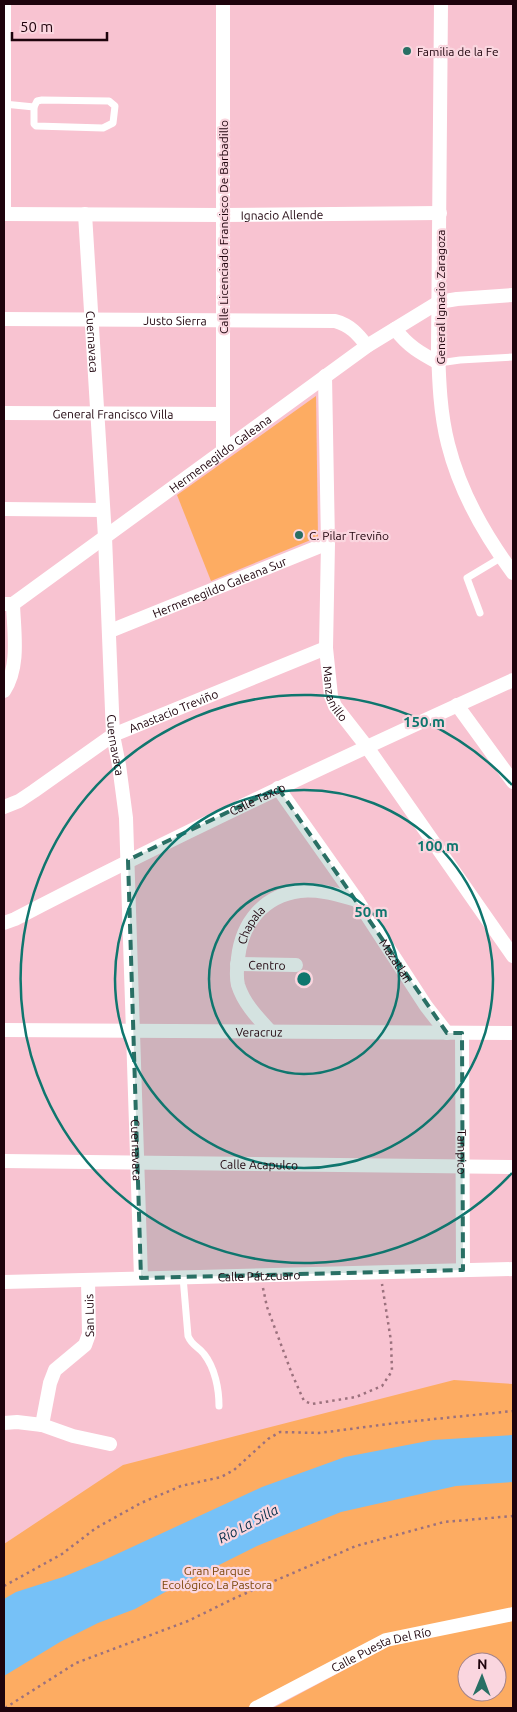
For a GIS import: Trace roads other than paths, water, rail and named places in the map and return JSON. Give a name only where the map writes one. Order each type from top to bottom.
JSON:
[{"type":"street","points":[[4,4],[4,214]]},
{"type":"street","name":"Calle Licenciado Francisco De Barbadillo","points":[[223,4],[223,451]]},
{"type":"street","name":"General Ignacio Zaragoza","points":[[441,4],[439,302],[441,403],[448,444],[469,502],[484,530],[513,573]]},
{"type":"street","name":"Ignacio Allende","points":[[4,214],[440,213]]},
{"type":"street","name":"Cuernavaca","points":[[85,214],[104,510],[113,735],[124,796],[128,860],[141,1278]]},
{"type":"street","points":[[439,302],[513,295]]},
{"type":"street","name":"Hermenegildo Galeana","points":[[8,604],[105,537],[367,346],[439,302]]},
{"type":"street","name":"Justo Sierra","points":[[4,319],[334,321],[343,323],[356,332],[367,346]]},
{"type":"street","points":[[395,329],[407,343],[420,353],[439,363]]},
{"type":"street","name":"Manzanillo","points":[[325,376],[328,543],[326,648],[331,696],[335,706],[367,747],[513,956]]},
{"type":"street","name":"General Francisco Villa","points":[[4,413],[223,414]]},
{"type":"street","points":[[4,509],[104,510]]},
{"type":"street","name":"Hermenegildo Galeana Sur","points":[[110,631],[328,543]]},
{"type":"street","points":[[4,692],[9,684],[14,660],[8,604]]},
{"type":"street","name":"Anastacio Treviño","points":[[4,807],[34,792],[113,735],[326,648]]},
{"type":"street","name":"Calle Taxco","points":[[4,923],[128,860],[278,788],[513,680]]},
{"type":"street","points":[[457,705],[513,782]]},
{"type":"street","name":"Mazatlan","points":[[278,788],[357,900],[426,1006],[447,1033]]},
{"type":"street","name":"Chapala","points":[[271,1032],[245,1001],[238,984],[237,964],[239,947],[246,927],[262,908],[281,896],[300,891],[319,890],[357,900]]},
{"type":"street","name":"Centro","points":[[237,964],[296,965]]},
{"type":"street","name":"Veracruz","points":[[4,1030],[513,1033]]},
{"type":"street","name":"Tampico","points":[[462,1033],[462,1270]]},
{"type":"street","name":"Calle Acapulco","points":[[4,1161],[462,1168],[513,1167]]},
{"type":"street","name":"Calle Pátzcuaro","points":[[4,1282],[513,1269]]},
{"type":"street","name":"San Luis","points":[[42,1425],[50,1383],[55,1370],[85,1345],[89,1334],[88,1280]]},
{"type":"street","points":[[4,1423],[17,1422],[42,1425],[73,1436],[110,1444]]},
{"type":"street","name":"Calle Puesta Del Río","points":[[256,1708],[386,1640],[513,1614]]},
{"type":"lane","points":[[42,100],[109,100],[115,106],[115,116],[113,123],[103,128],[39,126],[34,124],[34,107],[37,101],[42,100]]},
{"type":"lane","points":[[4,104],[34,107]]},
{"type":"lane","points":[[439,363],[513,357]]},
{"type":"lane","points":[[480,613],[467,578],[502,557]]},
{"type":"lane","points":[[183,1277],[188,1336],[191,1344],[203,1353],[209,1363],[216,1381],[219,1406]]},
{"type":"water","name":"Río La Silla","points":[[513,1435],[513,1482],[456,1486],[341,1512],[257,1546],[135,1609],[98,1623],[60,1642],[4,1676],[4,1599],[16,1592],[63,1577],[262,1487],[345,1457],[433,1440]]},
{"type":"place","name":"Familia de la Fe","points":[[407,51]]},
{"type":"place","name":"C. Pilar Treviño","points":[[299,535]]},
{"type":"park label","name":"Gran Parque Ecológico La Pastora","points":[[217,1577]]}]
